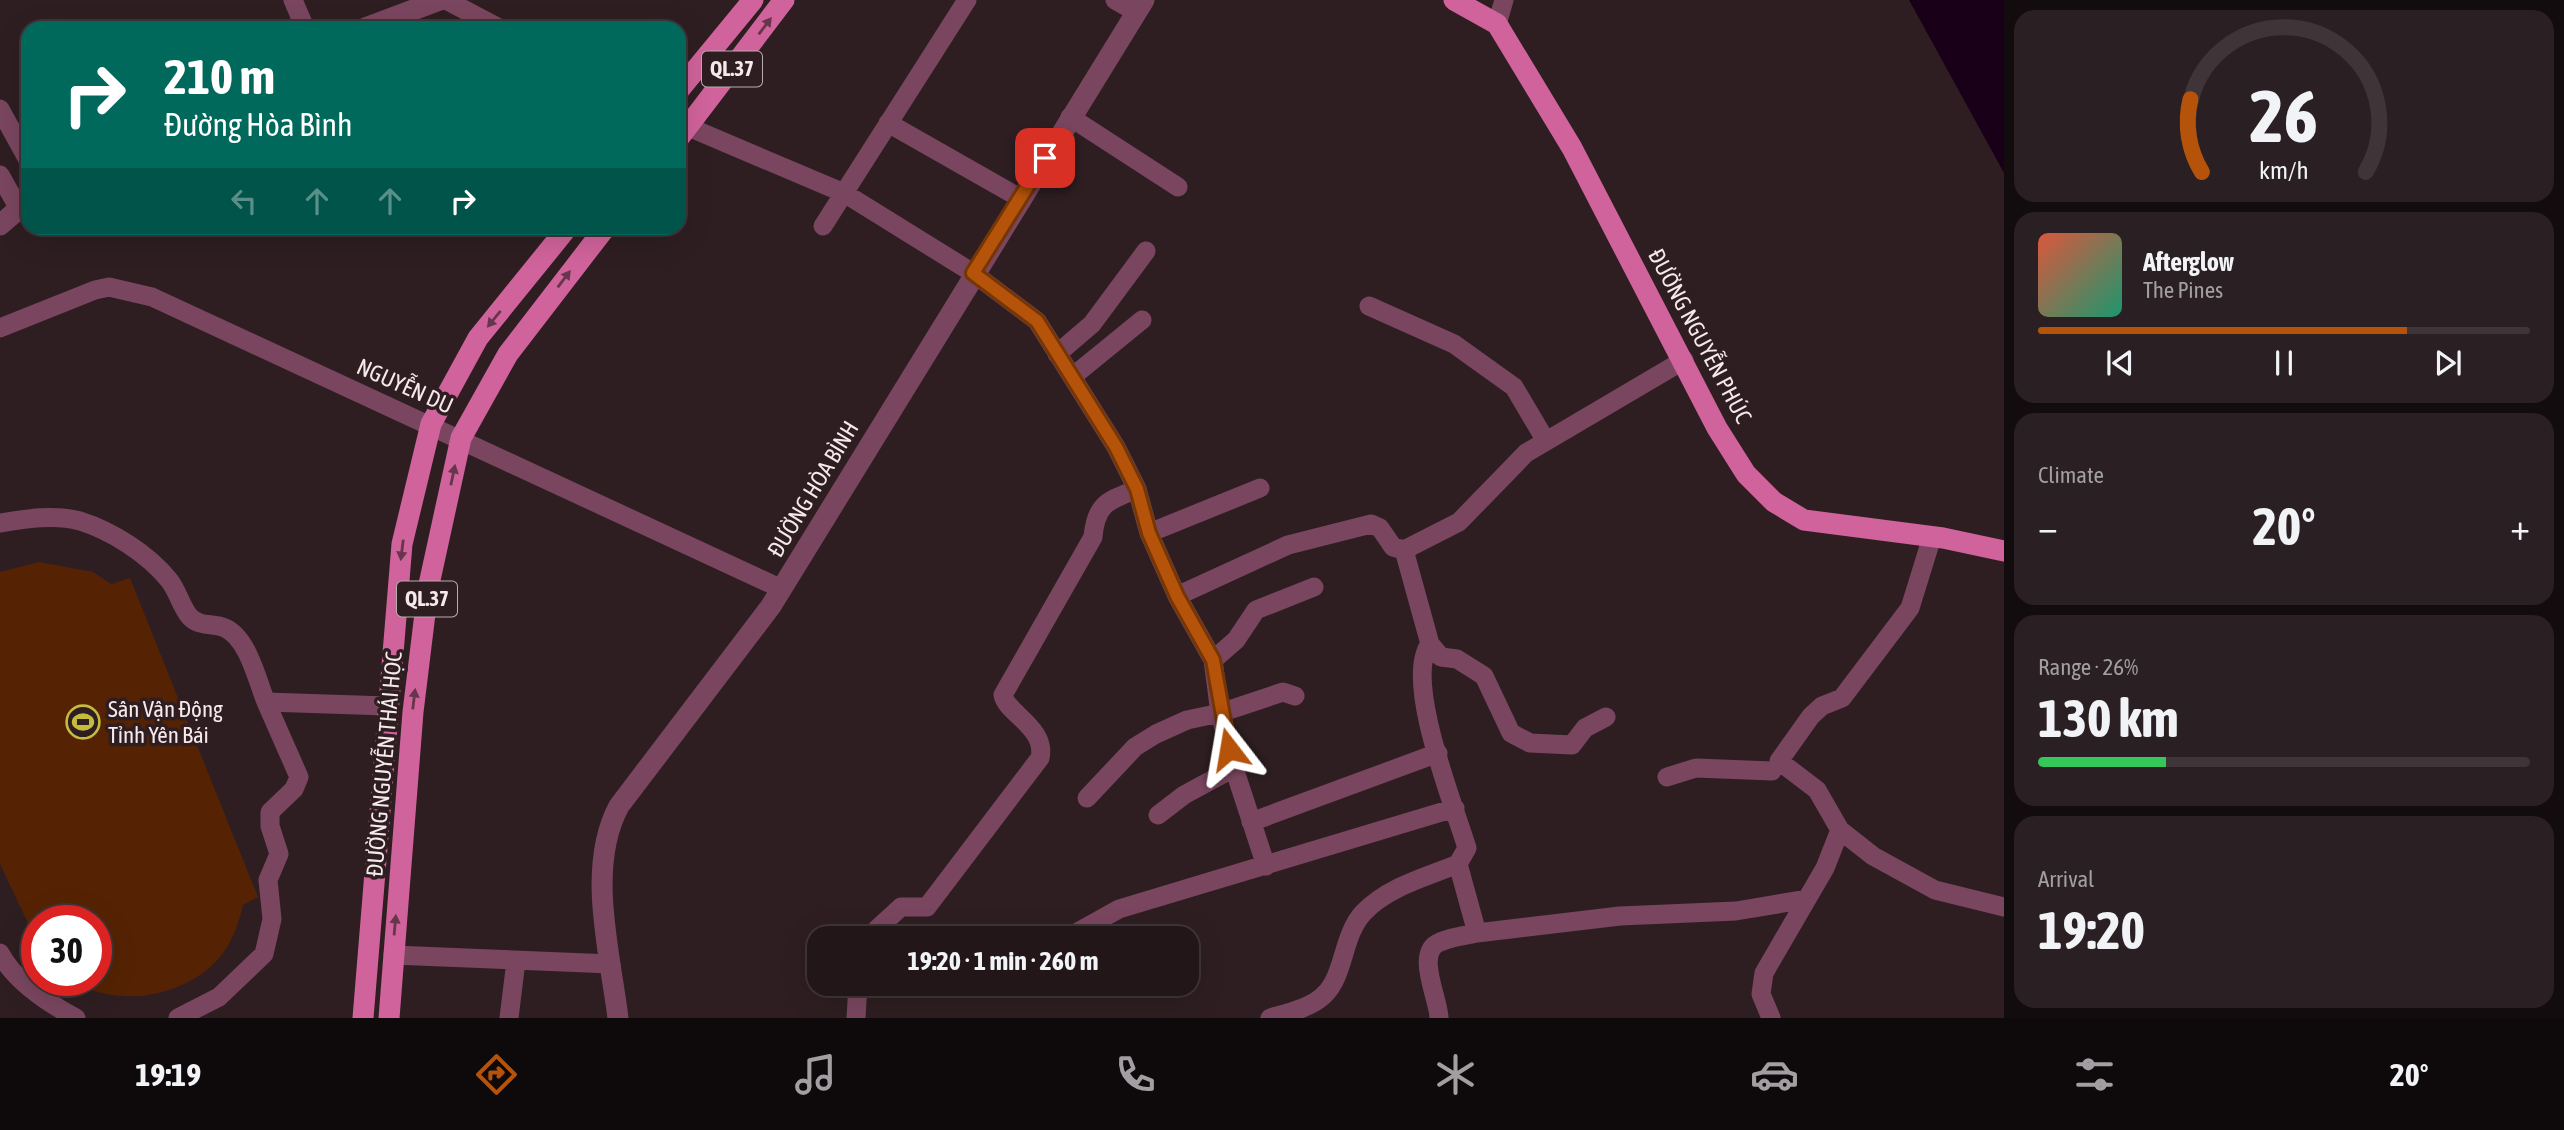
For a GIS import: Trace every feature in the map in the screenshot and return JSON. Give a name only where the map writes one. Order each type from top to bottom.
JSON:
[{"type":"main road","name":"QL.37","points":[[686,81],[752,0]]},
{"type":"main road","name":"QL.37","points":[[686,124],[785,0]]},
{"type":"main road","name":"ĐƯỜNG NGUYỄN PHÚC","points":[[1454,0],[1497,24],[1572,148],[1717,428],[1746,474],[1774,502],[1804,520],[1932,537],[2004,551]]},
{"type":"main road","name":"ĐƯỜNG NGUYỄN THÁI HỌC","points":[[363,1018],[402,544],[430,424],[478,338],[561,235]]},
{"type":"main road","name":"ĐƯỜNG NGUYỄN THÁI HỌC","points":[[389,1018],[413,712],[426,601],[461,438],[508,354],[600,235]]},
{"type":"street","points":[[293,0],[302,21]]},
{"type":"street","points":[[384,21],[440,0]]},
{"type":"street","points":[[446,0],[486,21]]},
{"type":"street","points":[[823,226],[967,0]]},
{"type":"street","points":[[1115,0],[1140,6]]},
{"type":"street","points":[[1497,24],[1504,0]]},
{"type":"street","name":"ĐƯỜNG HÒA BÌNH","points":[[618,1018],[601,871],[608,826],[619,806],[782,589],[973,273],[1140,6]]},
{"type":"street","points":[[0,109],[21,147]]},
{"type":"street","points":[[1070,117],[1178,187]]},
{"type":"street","points":[[888,123],[1020,198]]},
{"type":"street","points":[[686,131],[844,193],[973,273],[1037,321],[1116,447],[1137,489],[1149,533],[1177,596],[1213,660],[1220,713],[1234,768],[1266,866]]},
{"type":"street","points":[[0,175],[21,201]]},
{"type":"street","points":[[0,225],[21,206]]},
{"type":"street","points":[[1058,354],[1092,324],[1146,251]]},
{"type":"street","name":"NGUYỄN DU","points":[[0,328],[95,290],[109,287],[152,298],[461,438],[782,589]]},
{"type":"street","points":[[1370,306],[1454,344],[1514,387],[1546,441]]},
{"type":"street","points":[[1072,377],[1142,320]]},
{"type":"street","points":[[1177,596],[1288,545],[1371,524],[1380,527],[1393,547],[1404,550],[1458,522],[1526,453],[1684,360]]},
{"type":"street","points":[[1149,533],[1260,488]]},
{"type":"street","points":[[880,926],[901,907],[927,907],[1040,758],[1042,751],[1028,721],[1005,703],[1003,695],[1087,548],[1098,510],[1110,500],[1137,489]]},
{"type":"street","points":[[0,523],[33,518],[79,521],[150,559],[170,581],[188,615],[198,623],[219,626],[233,633],[243,646],[299,777],[294,789],[270,812],[270,826],[279,854],[268,880],[272,919],[264,954],[219,997],[178,1018]]},
{"type":"street","points":[[1932,537],[1910,608],[1842,698],[1822,706],[1811,716],[1779,761],[1817,790],[1840,830],[1873,856],[1935,890],[2004,907]]},
{"type":"street","points":[[1404,550],[1430,644],[1441,657],[1457,659],[1484,676],[1511,733],[1530,743],[1572,745],[1585,728],[1606,717]]},
{"type":"street","points":[[1213,660],[1236,640],[1256,610],[1314,587]]},
{"type":"street","points":[[1270,1018],[1299,1009],[1324,995],[1336,977],[1350,931],[1376,900],[1458,864],[1465,857],[1467,848],[1423,707],[1422,658],[1430,644]]},
{"type":"street","points":[[1087,797],[1135,747],[1187,720],[1220,713],[1283,692],[1296,696]]},
{"type":"street","points":[[265,702],[387,706]]},
{"type":"street","points":[[1251,822],[1438,753]]},
{"type":"street","points":[[1158,815],[1184,795],[1234,768]]},
{"type":"street","points":[[1668,777],[1696,768],[1772,771]]},
{"type":"street","points":[[1089,926],[1119,909],[1455,808]]},
{"type":"street","points":[[1771,1018],[1761,993],[1764,973],[1825,868],[1840,830]]},
{"type":"street","points":[[1458,864],[1477,933]]},
{"type":"street","points":[[1439,1018],[1428,972],[1431,949],[1436,942],[1477,933],[1620,916],[1736,911],[1807,899]]},
{"type":"street","points":[[0,953],[15,975],[54,1007],[76,1018]]},
{"type":"street","points":[[393,955],[611,964]]},
{"type":"street","points":[[509,1018],[516,961]]},
{"type":"street","points":[[856,1018],[857,996]]},
{"type":"shaded area","points":[[1909,0],[2004,0],[2004,173]]},
{"type":"shaded area","name":"Sân Vận Động Tỉnh Yên Bái","points":[[39,562],[93,572],[111,584],[130,578],[258,897],[243,905],[234,933],[219,958],[204,972],[187,982],[148,995],[112,994],[112,905],[21,905],[21,908],[0,864],[0,572]]},
{"type":"place","name":"Sân Vận Động Tỉnh Yên Bái","points":[[83,722]]},
{"type":"route","points":[[1045,158],[973,273],[1037,321],[1116,447],[1137,489],[1149,533],[1177,596],[1213,660],[1220,713],[1229,749]]}]
